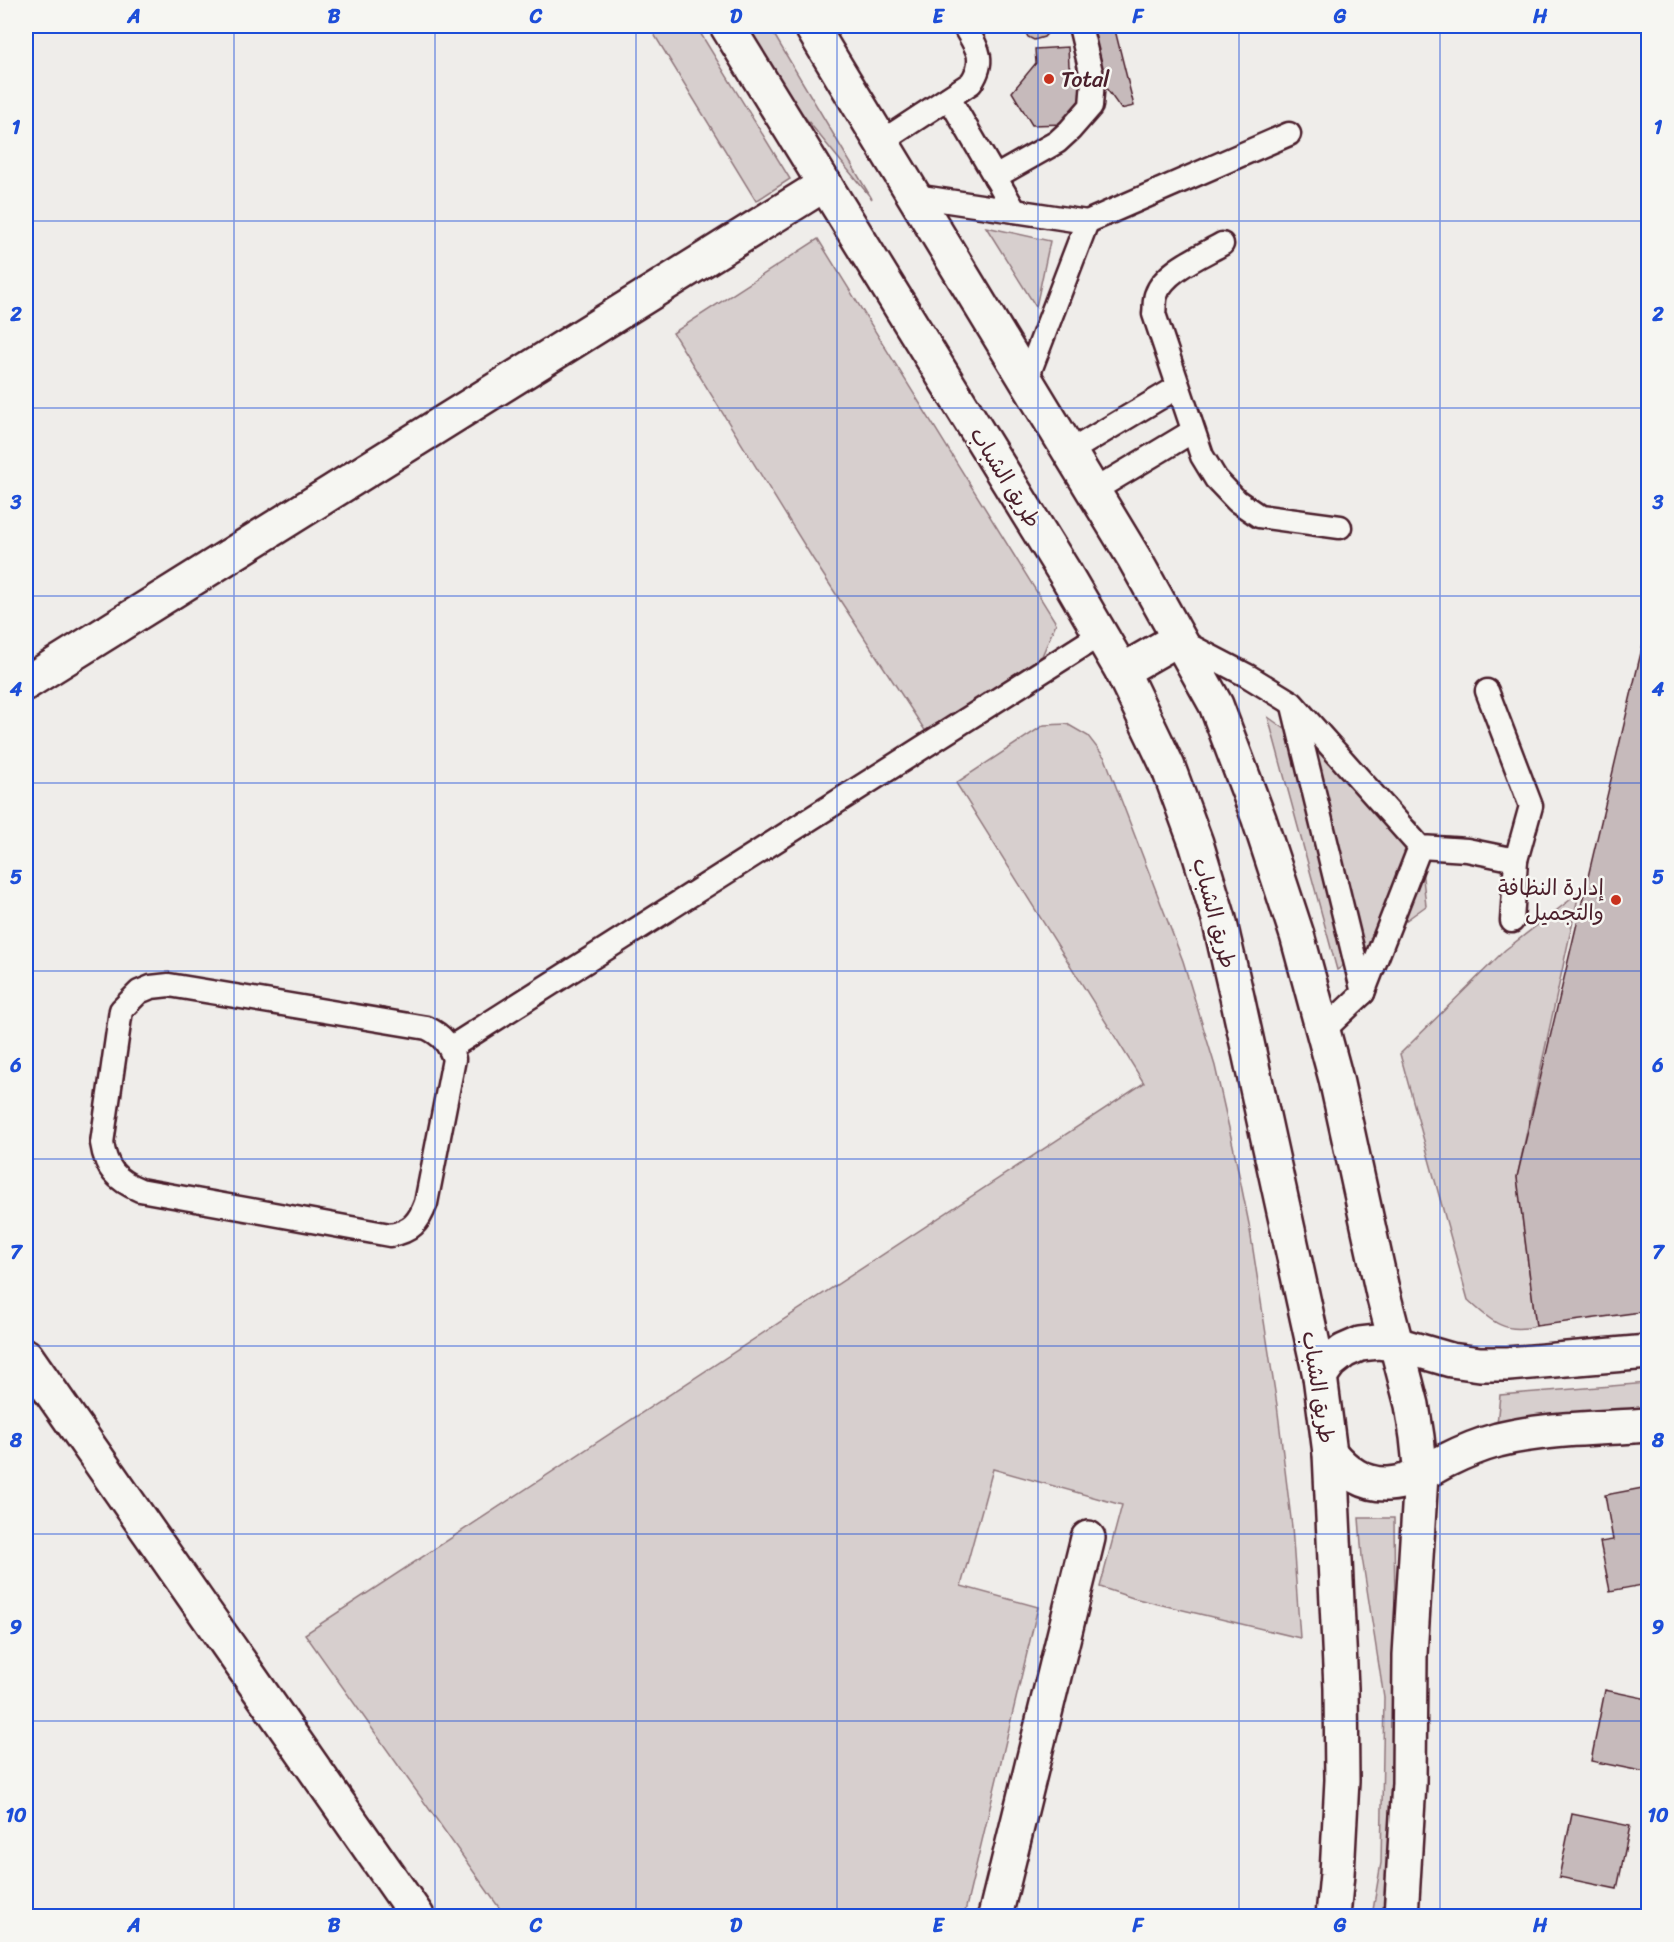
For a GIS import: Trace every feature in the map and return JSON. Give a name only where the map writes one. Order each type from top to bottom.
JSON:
[{"type":"main road","name":"طريق الشباب","points":[[727,26],[1101,634],[1122,671],[1168,767],[1196,843],[1219,919],[1320,1376],[1330,1453],[1341,1688],[1342,1780],[1333,1917]]},
{"type":"main road","points":[[811,26],[1134,558],[1216,705],[1259,819],[1297,935],[1324,1030],[1358,1171],[1383,1294],[1413,1405],[1420,1475],[1410,1655],[1409,1783],[1401,1917]]},
{"type":"main road","points":[[26,683],[825,184]]},
{"type":"main road","points":[[1122,671],[1178,639]]},
{"type":"main road","points":[[1320,1376],[1337,1356],[1360,1344],[1378,1341],[1396,1344],[1432,1356],[1480,1364],[1508,1364],[1648,1352]]},
{"type":"main road","points":[[26,1356],[417,1917]]},
{"type":"main road","points":[[1330,1453],[1341,1466],[1355,1476],[1371,1482],[1396,1483],[1420,1475],[1445,1461],[1496,1440],[1525,1434],[1648,1425]]},
{"type":"main road","points":[[994,1917],[1088,1538]]},
{"type":"lane","points":[[881,142],[971,83],[978,73],[979,52],[964,26]]},
{"type":"lane","points":[[995,177],[1057,142],[1091,106],[1093,80],[1080,26]]},
{"type":"lane","points":[[949,98],[1015,211]]},
{"type":"lane","points":[[915,196],[1087,222],[1289,134]]},
{"type":"lane","points":[[1026,381],[1087,222]]},
{"type":"lane","points":[[1222,244],[1170,275],[1161,284],[1155,297],[1154,314],[1202,456],[1216,479],[1237,501],[1258,516],[1340,527]]},
{"type":"lane","points":[[1069,452],[1178,387]]},
{"type":"lane","points":[[1093,491],[1193,430]]},
{"type":"lane","points":[[450,1048],[1101,634]]},
{"type":"lane","points":[[1178,639],[1248,676],[1292,703],[1420,847],[1467,850],[1516,860]]},
{"type":"lane","points":[[1486,691],[1531,806],[1516,860],[1512,921]]},
{"type":"lane","points":[[1292,703],[1364,993]]},
{"type":"lane","points":[[1324,1030],[1364,993],[1420,847]]},
{"type":"lane","points":[[169,985],[428,1028],[444,1039],[450,1048],[454,1059],[426,1203],[422,1215],[414,1226],[403,1233],[390,1236],[140,1190],[126,1185],[106,1162],[102,1143],[121,1010],[139,992],[151,987],[169,985]]},
{"type":"shaded area","points":[[649,26],[696,26],[790,179],[756,201]]},
{"type":"shaded area","points":[[740,26],[769,26],[872,199],[786,93]]},
{"type":"shaded area","points":[[986,227],[1050,241],[1036,307]]},
{"type":"shaded area","points":[[818,239],[1056,623],[1042,656],[926,732],[813,559],[673,333]]},
{"type":"shaded area","points":[[1268,717],[1417,823],[1426,906],[1337,970]]},
{"type":"shaded area","points":[[1067,724],[1088,736],[1105,758],[1183,961],[1215,1066],[1249,1224],[1277,1405],[1292,1527],[1300,1638],[1133,1598],[1100,1587],[1122,1505],[993,1469],[961,1586],[1038,1607],[964,1916],[505,1916],[305,1634],[1144,1083],[956,783],[1044,725]]},
{"type":"shaded area","points":[[1579,893],[1517,1177],[1536,1326],[1515,1329],[1498,1324],[1468,1300],[1400,1054],[1505,950]]},
{"type":"shaded area","points":[[1648,1383],[1648,1414],[1496,1434],[1500,1395]]},
{"type":"shaded area","points":[[1359,1518],[1394,1518],[1395,1615],[1410,1810],[1400,1916],[1372,1916],[1381,1863],[1384,1698],[1362,1557]]},
{"type":"building","points":[[1022,26],[1054,26],[1044,37],[1034,40],[1028,37]]},
{"type":"building","points":[[1087,26],[1114,26],[1134,106],[1121,109],[1101,81]]},
{"type":"building","name":"Total","points":[[1068,47],[1069,66],[1084,95],[1065,124],[1032,125],[1012,92],[1036,63],[1035,49]]},
{"type":"building","name":"إدارة النظافة والتجميل","points":[[1648,623],[1648,1311],[1536,1326],[1517,1177]]},
{"type":"building","points":[[1648,1487],[1648,1584],[1610,1591],[1600,1542],[1613,1540],[1605,1495]]},
{"type":"building","points":[[1605,1690],[1648,1699],[1646,1772],[1591,1761]]},
{"type":"building","points":[[1572,1814],[1630,1826],[1617,1889],[1559,1877]]},
{"type":"place","name":"Total","points":[[1049,79]]},
{"type":"place","name":"إدارة النظافة والتجميل","points":[[1616,900]]}]
